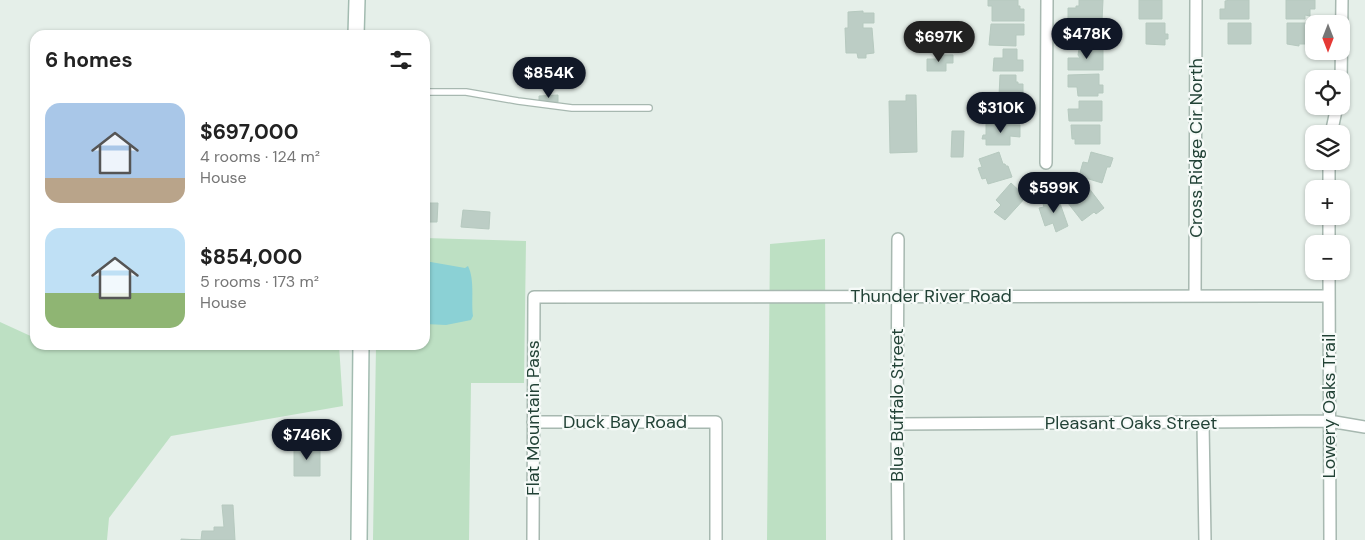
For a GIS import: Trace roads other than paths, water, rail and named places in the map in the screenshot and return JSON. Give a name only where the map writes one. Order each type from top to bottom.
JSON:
[{"type":"street","points":[[356,30],[357,0]]},
{"type":"street","points":[[1046,163],[1047,0]]},
{"type":"street","name":"Cross Ridge Cir North","points":[[1195,296],[1196,0]]},
{"type":"street","points":[[1341,70],[1342,0]]},
{"type":"street","name":"Blue Buffalo Street","points":[[898,239],[898,540]]},
{"type":"street","name":"Lowery Oaks Trail","points":[[1329,280],[1330,540]]},
{"type":"street","name":"Thunder River Road","points":[[534,296],[1329,296]]},
{"type":"street","name":"Flat Mountain Pass","points":[[533,540],[534,296]]},
{"type":"street","points":[[359,540],[361,350]]},
{"type":"street","name":"Pleasant Oaks Street","points":[[897,424],[1329,420],[1365,427]]},
{"type":"street","name":"Duck Bay Road","points":[[533,422],[716,422],[716,540]]},
{"type":"street","points":[[1203,422],[1205,540]]},
{"type":"lane","points":[[430,92],[466,92],[527,103],[572,108],[649,108]]},
{"type":"water","points":[[430,262],[465,268],[468,266],[470,272],[473,316],[471,320],[446,325],[430,324]]}]
